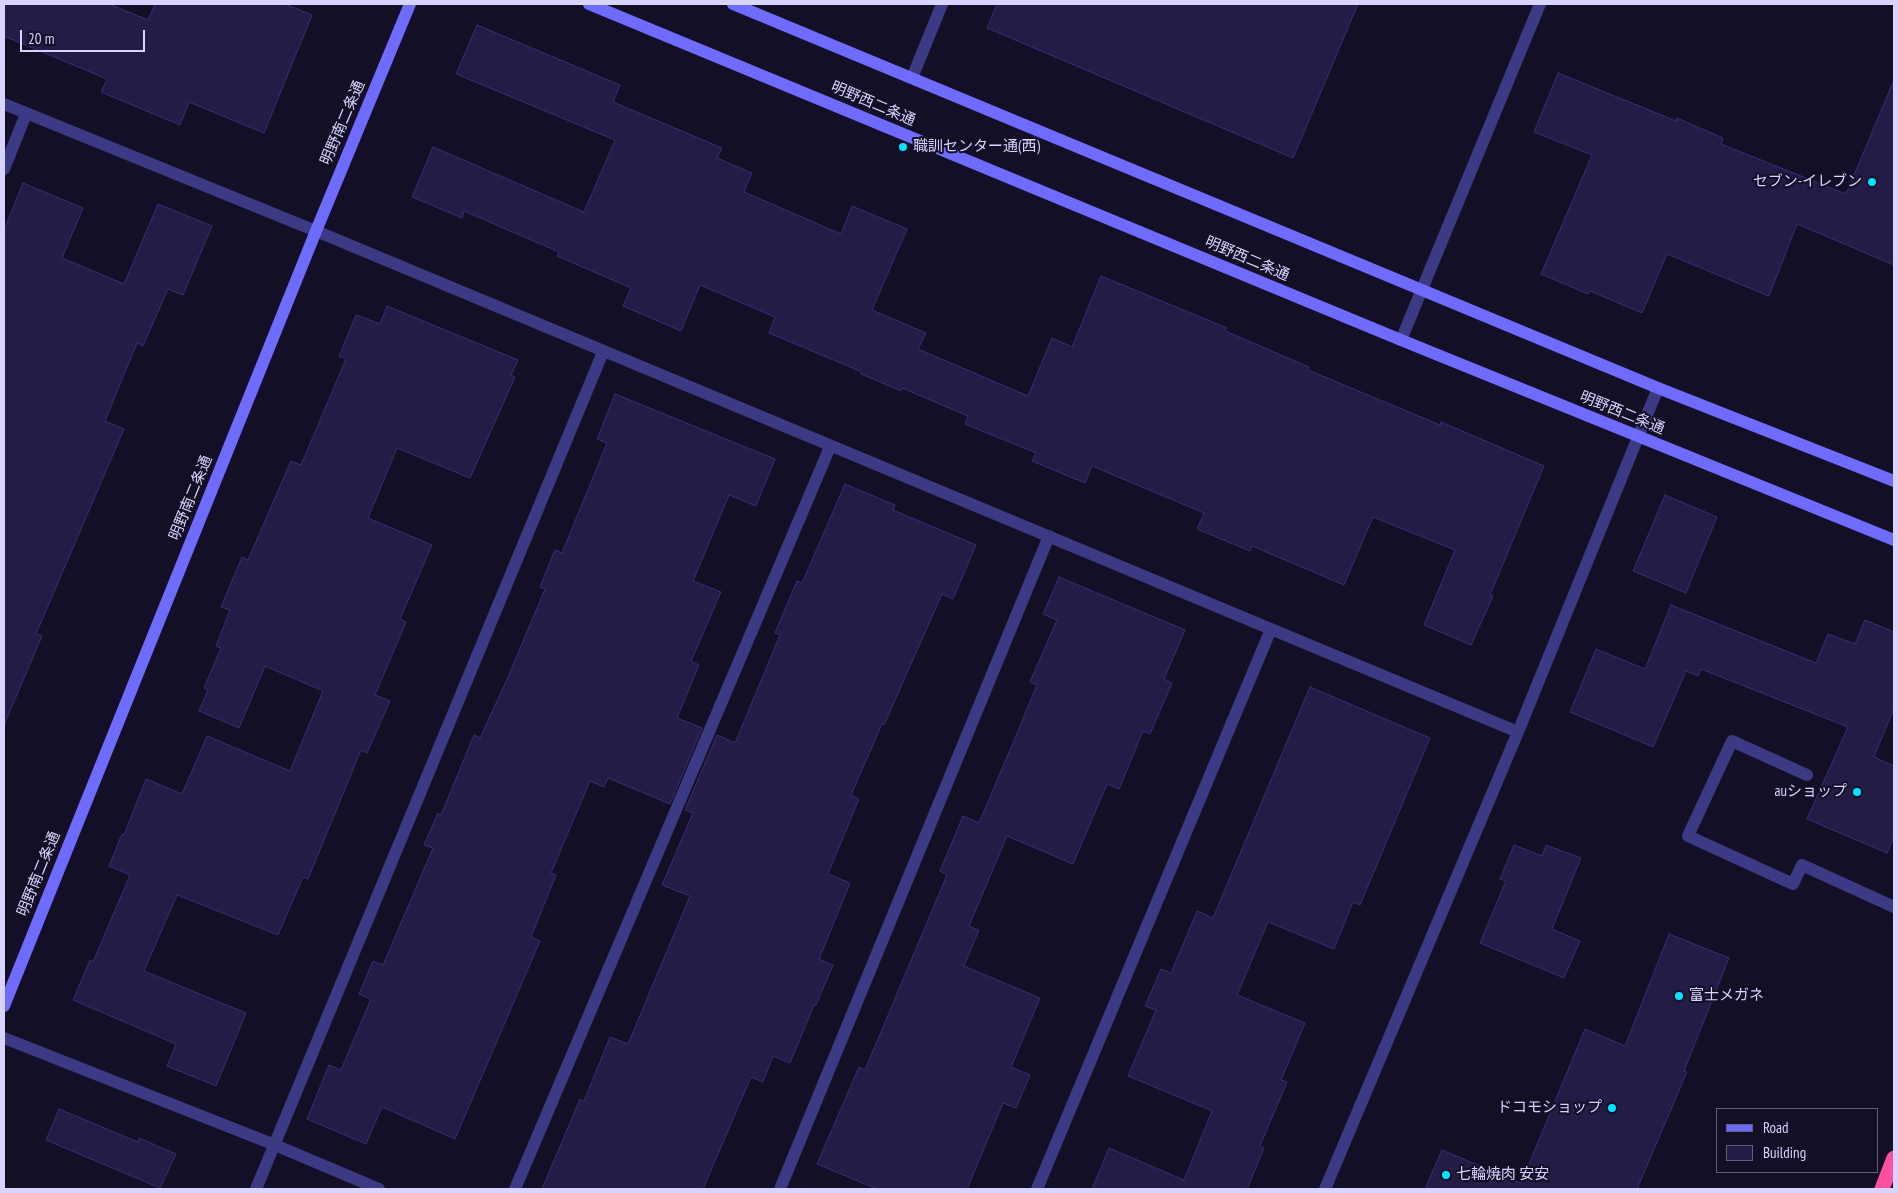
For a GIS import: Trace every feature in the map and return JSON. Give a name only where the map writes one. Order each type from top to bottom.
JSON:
[{"type":"highway","points":[[1882,1189],[1894,1158]]},
{"type":"street","name":"明野南二条通","points":[[4,1006],[316,231],[410,4]]},
{"type":"street","name":"明野西二条通","points":[[589,4],[1401,340],[1894,540]]},
{"type":"street","points":[[733,4],[1658,388],[1894,481]]},
{"type":"street","points":[[912,78],[942,4]]},
{"type":"street","points":[[1401,340],[1540,4]]},
{"type":"street","points":[[4,104],[316,231],[830,447],[1049,536],[1518,732]]},
{"type":"street","points":[[4,169],[26,114]]},
{"type":"street","points":[[256,1189],[603,352]]},
{"type":"street","points":[[1325,1189],[1518,732],[1658,388]]},
{"type":"street","points":[[515,1189],[830,447]]},
{"type":"street","points":[[780,1189],[1049,536]]},
{"type":"street","points":[[1037,1189],[1271,629]]},
{"type":"street","points":[[1808,775],[1732,741],[1688,836],[1793,884],[1802,865],[1894,908]]},
{"type":"street","points":[[4,1038],[274,1145],[379,1189]]},
{"type":"building","points":[[4,4],[109,4],[148,20],[155,4],[285,4],[312,15],[264,133],[189,102],[180,125],[101,92],[107,79],[4,36]]},
{"type":"building","points":[[997,4],[1358,4],[1293,158],[987,28]]},
{"type":"building","points":[[477,25],[620,85],[613,102],[722,148],[717,158],[752,173],[744,192],[841,234],[852,206],[907,229],[872,310],[926,333],[918,349],[1028,396],[1052,338],[1072,347],[1101,276],[1227,328],[1225,331],[1309,367],[1308,370],[1440,425],[1441,422],[1544,466],[1490,595],[1493,596],[1471,645],[1424,625],[1455,550],[1373,517],[1344,585],[1252,546],[1250,551],[1197,529],[1204,513],[1092,466],[1085,483],[1032,461],[1036,453],[965,424],[968,416],[902,388],[901,391],[861,374],[862,372],[769,333],[775,317],[700,285],[681,331],[623,306],[631,288],[557,256],[559,252],[464,211],[462,218],[412,197],[433,147],[584,212],[615,140],[456,74]]},
{"type":"building","points":[[1558,73],[1676,121],[1677,118],[1723,138],[1721,144],[1846,194],[1894,80],[1894,265],[1797,224],[1769,296],[1667,254],[1642,313],[1590,291],[1588,294],[1541,274],[1592,155],[1534,132]]},
{"type":"building","points":[[23,183],[83,208],[62,258],[124,284],[158,204],[212,226],[183,295],[168,289],[143,346],[137,343],[105,421],[124,429],[36,634],[42,636],[4,725],[4,230]]},
{"type":"building","points":[[387,306],[518,360],[511,375],[515,377],[470,478],[397,448],[368,518],[432,545],[400,619],[406,622],[375,695],[390,701],[367,753],[361,750],[308,879],[303,877],[278,935],[177,895],[144,971],[246,1013],[216,1086],[167,1066],[176,1044],[73,1000],[90,960],[93,962],[130,875],[109,866],[122,834],[124,835],[146,779],[182,794],[207,736],[290,771],[323,691],[265,666],[239,728],[199,711],[208,690],[204,688],[221,648],[216,646],[230,610],[221,607],[242,557],[248,560],[291,461],[301,465],[346,359],[339,356],[356,315],[380,324]]},
{"type":"building","points":[[615,394],[775,459],[756,506],[729,495],[693,581],[721,592],[691,661],[699,665],[677,718],[702,728],[670,804],[608,778],[604,787],[590,781],[551,873],[556,875],[531,937],[540,941],[455,1139],[382,1107],[366,1144],[307,1119],[329,1065],[341,1070],[371,999],[359,994],[373,961],[383,965],[433,848],[424,845],[438,813],[441,815],[474,735],[480,738],[508,677],[545,589],[540,587],[555,550],[562,553],[607,443],[597,439]]},
{"type":"building","points":[[845,484],[895,505],[893,510],[976,545],[953,599],[942,594],[851,795],[859,799],[828,874],[850,883],[819,959],[833,965],[816,1005],[814,1005],[790,1063],[773,1056],[763,1082],[751,1077],[703,1189],[542,1189],[580,1099],[584,1101],[610,1037],[628,1044],[690,896],[662,885],[693,813],[685,810],[717,735],[735,743],[780,635],[775,633],[797,581],[802,583]]},
{"type":"building","points":[[1665,495],[1717,517],[1686,593],[1633,571]]},
{"type":"building","points":[[1059,577],[1185,630],[1164,679],[1172,683],[1150,734],[1143,731],[1119,789],[1107,784],[1073,864],[1007,836],[969,926],[979,930],[964,966],[1040,998],[1011,1067],[1030,1075],[1016,1108],[1003,1103],[967,1189],[877,1189],[817,1164],[859,1067],[865,1070],[947,875],[940,871],[963,816],[979,823],[1037,685],[1030,682],[1057,620],[1043,614]]},
{"type":"building","points":[[1671,605],[1816,663],[1828,634],[1855,644],[1865,620],[1894,632],[1894,708],[1874,757],[1894,766],[1894,836],[1887,853],[1807,819],[1848,727],[1701,669],[1698,676],[1686,671],[1653,747],[1570,712],[1596,649],[1645,669]]},
{"type":"building","points":[[1310,687],[1430,738],[1360,905],[1353,902],[1334,949],[1268,922],[1237,995],[1305,1023],[1281,1080],[1287,1082],[1260,1146],[1264,1148],[1247,1189],[1092,1189],[1109,1148],[1184,1180],[1212,1111],[1128,1076],[1156,1010],[1145,1006],[1161,969],[1171,973],[1197,911],[1213,918]]},
{"type":"building","points":[[1514,845],[1542,856],[1546,845],[1581,858],[1552,929],[1580,941],[1564,978],[1480,943],[1506,881],[1500,879]]},
{"type":"building","points":[[1669,934],[1729,958],[1684,1071],[1687,1072],[1637,1189],[1425,1189],[1442,1150],[1521,1183],[1585,1029],[1625,1046]]},
{"type":"building","points":[[59,1109],[138,1142],[139,1138],[176,1154],[160,1188],[46,1140]]},
{"type":"place","name":"職訓センター通(西)","points":[[903,147]]},
{"type":"place","name":"セブン-イレブン","points":[[1872,182]]},
{"type":"place","name":"auショップ","points":[[1857,792]]},
{"type":"place","name":"富士メガネ","points":[[1679,996]]},
{"type":"place","name":"ドコモショップ","points":[[1612,1108]]},
{"type":"place","name":"七輪焼肉 安安","points":[[1446,1175]]}]
